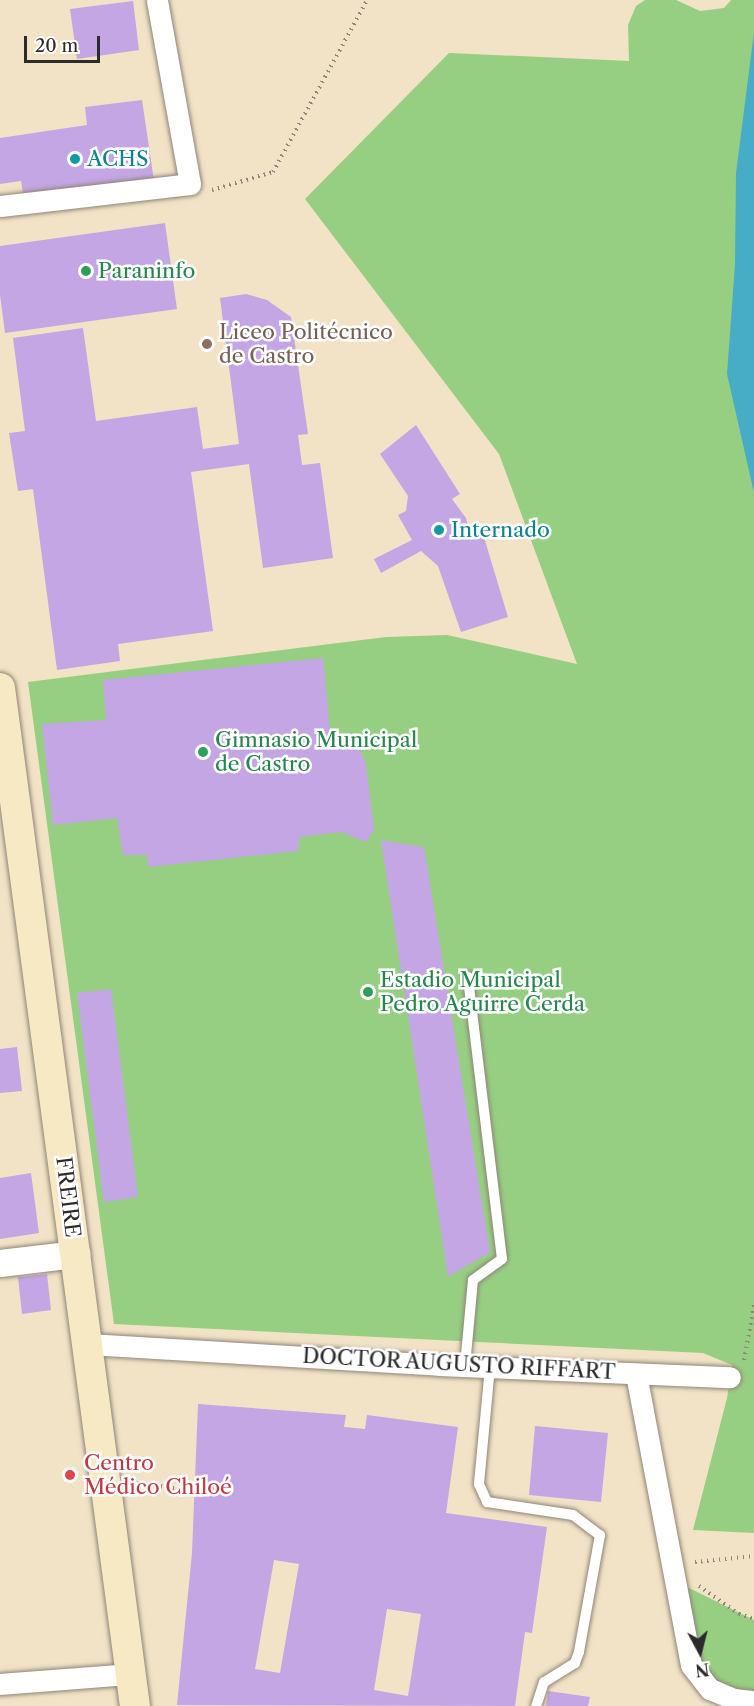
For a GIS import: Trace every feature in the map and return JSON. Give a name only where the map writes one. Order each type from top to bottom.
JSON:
[{"type":"main road","name":"FREIRE","points":[[0,688],[4,732],[135,1706]]},
{"type":"street","points":[[0,206],[190,184],[157,0]]},
{"type":"street","points":[[0,1263],[76,1254]]},
{"type":"street","name":"DOCTOR AUGUSTO RIFFART","points":[[88,1344],[636,1374],[671,1566],[696,1674],[710,1689],[734,1699],[754,1701]]},
{"type":"street","points":[[636,1374],[736,1372]]},
{"type":"street","points":[[0,1684],[131,1674]]},
{"type":"lane","points":[[465,1366],[473,1280],[502,1259],[468,977]]},
{"type":"lane","points":[[490,1367],[479,1484],[487,1502],[573,1515],[600,1535],[575,1663],[544,1682],[536,1706]]},
{"type":"path","points":[[190,184],[205,192],[273,172],[368,0]]},
{"type":"path","points":[[736,1372],[754,1305]]},
{"type":"path","points":[[137,1484],[194,1491]]},
{"type":"path","points":[[671,1566],[754,1556]]},
{"type":"path","points":[[671,1566],[739,1614],[754,1618]]},
{"type":"green space","points":[[645,0],[676,0],[700,11],[724,8],[731,0],[754,0],[754,1533],[693,1530],[727,1398],[732,1365],[703,1353],[114,1324],[28,682],[386,637],[447,635],[577,664],[499,454],[305,199],[449,53],[629,61],[628,25],[636,6]]},
{"type":"green space","points":[[683,1585],[754,1620],[754,1693],[731,1690],[708,1680],[694,1665]]},
{"type":"water","points":[[754,32],[754,493],[727,374],[735,264],[736,173]]},
{"type":"building","points":[[133,1],[139,50],[77,59],[70,9]]},
{"type":"building","name":"ACHS","points":[[142,100],[154,181],[24,199],[21,181],[0,184],[0,138],[87,125],[85,107]]},
{"type":"building","name":"Paraninfo","points":[[165,223],[177,309],[5,333],[0,295],[0,246]]},
{"type":"building","points":[[246,294],[267,300],[291,317],[308,434],[298,435],[302,465],[320,463],[333,558],[263,568],[249,464],[191,472],[213,631],[118,644],[120,661],[57,670],[33,489],[18,491],[9,433],[25,431],[13,338],[83,328],[96,421],[197,407],[203,449],[239,444],[220,298]]},
{"type":"building","name":"Internado","points":[[416,425],[460,494],[452,499],[466,518],[471,538],[483,534],[508,617],[461,632],[438,566],[421,551],[381,573],[374,559],[412,540],[398,515],[406,511],[408,496],[380,454]]},
{"type":"building","name":"Gimnasio Municipal de Castro","points":[[323,658],[331,740],[354,736],[366,764],[374,830],[366,842],[341,832],[299,837],[298,851],[148,867],[147,855],[123,855],[117,818],[53,825],[42,724],[106,720],[103,680]]},
{"type":"building","points":[[381,840],[424,847],[490,1252],[448,1277]]},
{"type":"building","points":[[111,989],[138,1197],[104,1202],[77,993]]},
{"type":"building","points":[[17,1047],[22,1091],[0,1093],[0,1049]]},
{"type":"building","points":[[31,1173],[39,1233],[0,1239],[0,1178]]},
{"type":"building","points":[[47,1274],[51,1310],[22,1314],[18,1277]]},
{"type":"building","points":[[198,1404],[346,1415],[344,1427],[365,1429],[367,1415],[458,1427],[446,1513],[547,1527],[532,1633],[525,1632],[515,1706],[177,1705],[192,1553]],"holes":[[[274,1560],[299,1564],[280,1673],[255,1669]],[[387,1609],[421,1614],[408,1696],[374,1690]]]},
{"type":"building","points":[[535,1426],[608,1433],[601,1502],[529,1495]]},
{"type":"building","points":[[548,1691],[590,1697],[588,1706],[546,1706]]},
{"type":"place","name":"ACHS","points":[[75,159]]},
{"type":"place","name":"Paraninfo","points":[[86,271]]},
{"type":"place","name":"Liceo Politécnico de Castro","points":[[207,344]]},
{"type":"place","name":"Internado","points":[[439,530]]},
{"type":"place","name":"Gimnasio Municipal de Castro","points":[[203,752]]},
{"type":"place","name":"Estadio Municipal Pedro Aguirre Cerda","points":[[368,992]]},
{"type":"place","name":"Centro Médico Chiloé","points":[[70,1475]]}]
